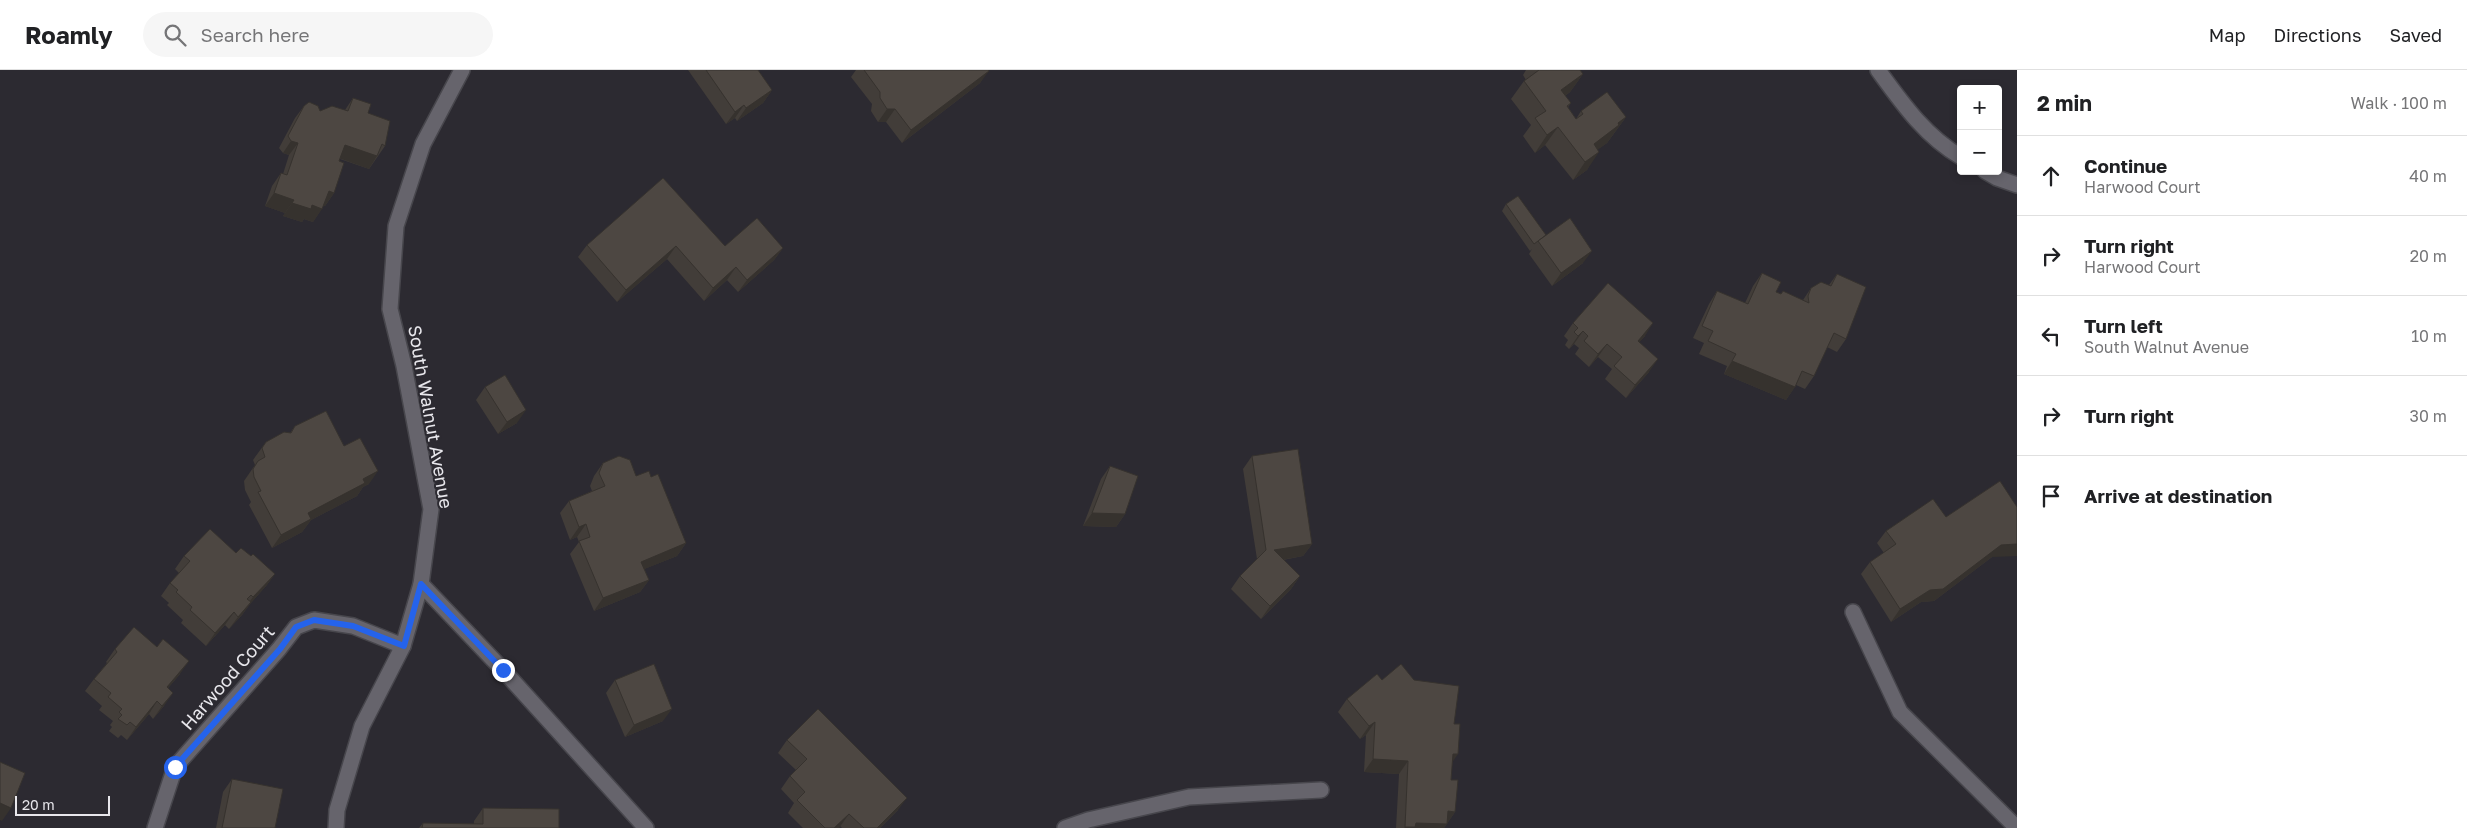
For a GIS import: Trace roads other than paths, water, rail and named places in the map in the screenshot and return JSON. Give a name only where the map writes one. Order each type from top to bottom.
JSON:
[{"type":"street","name":"South Walnut Avenue","points":[[336,828],[337,810],[362,726],[404,646],[421,584],[431,509],[404,366],[390,309],[396,226],[423,144],[462,70]]},
{"type":"street","points":[[1878,70],[1908,112],[1943,146],[1957,155]]},
{"type":"street","points":[[1992,175],[2017,185]]},
{"type":"street","points":[[421,584],[503,670],[646,828]]},
{"type":"street","points":[[1853,612],[1900,712],[2017,828]]},
{"type":"street","name":"Harwood Court","points":[[156,828],[175,767],[280,649],[296,627],[314,620],[353,626],[404,646]]},
{"type":"street","points":[[1065,828],[1088,820],[1189,797],[1321,790]]}]
